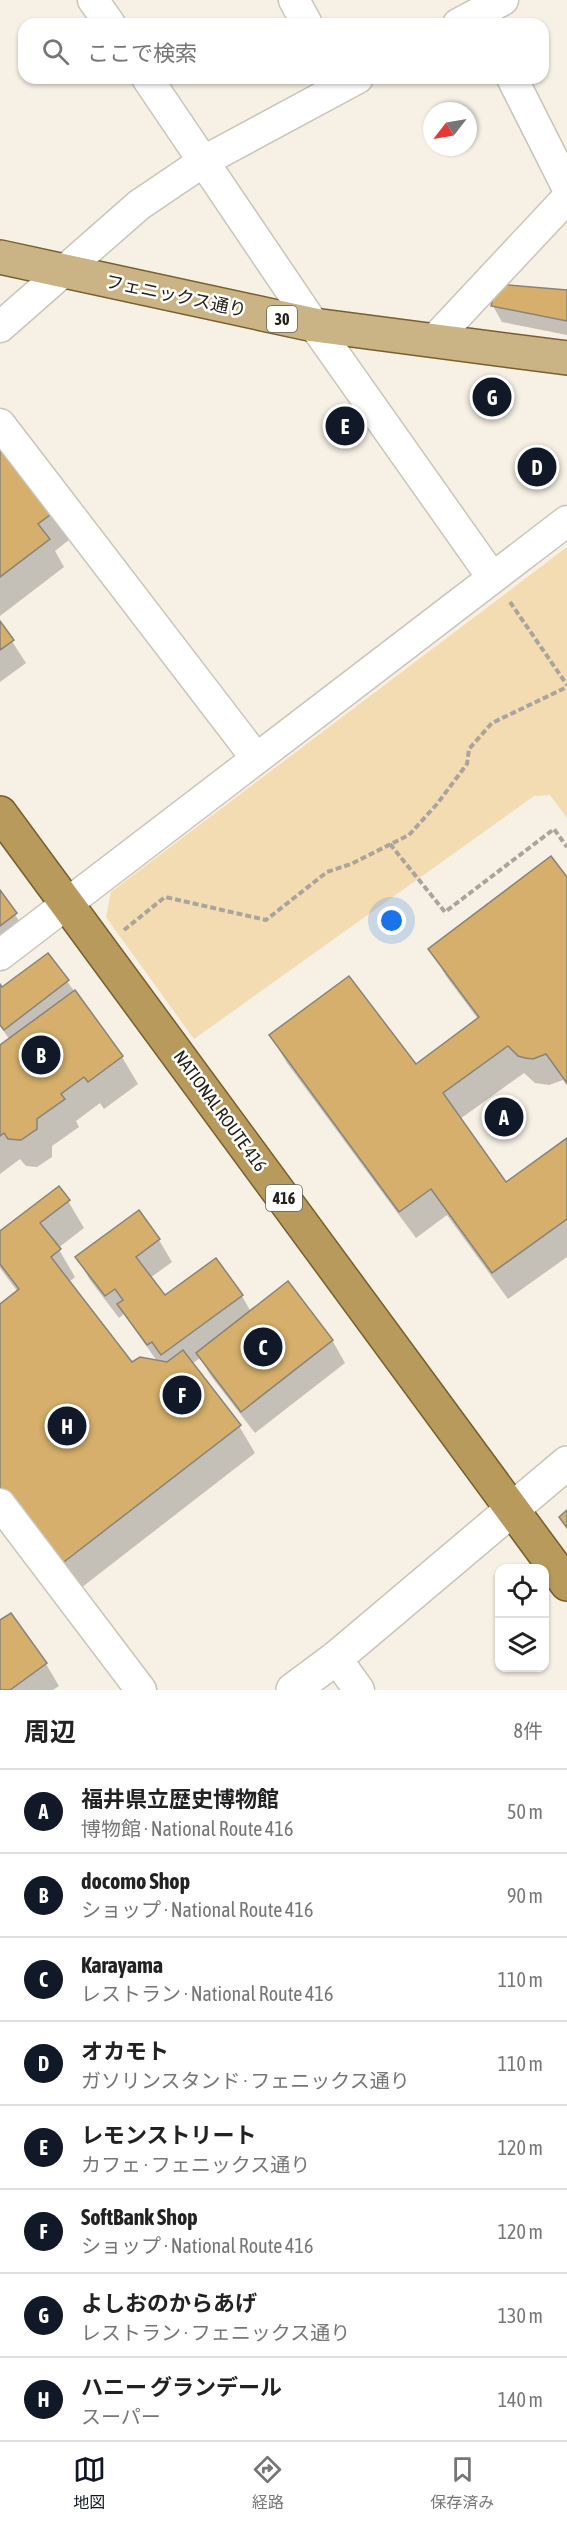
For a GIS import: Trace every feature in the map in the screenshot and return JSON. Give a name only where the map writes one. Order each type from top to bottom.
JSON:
[{"type":"highway","name":"NATIONAL ROUTE 416","points":[[0,813],[567,1584]]},
{"type":"main road","name":"フェニックス通り","points":[[0,257],[314,325],[567,358]]},
{"type":"street","points":[[93,0],[106,18]]},
{"type":"street","points":[[294,0],[304,18]]},
{"type":"street","points":[[151,84],[314,325],[492,577]]},
{"type":"street","points":[[0,327],[139,205],[204,161],[339,84]]},
{"type":"street","points":[[515,84],[567,187]]},
{"type":"street","points":[[435,339],[567,198]]},
{"type":"street","points":[[0,424],[256,758]]},
{"type":"street","points":[[0,955],[567,521]]},
{"type":"street","points":[[294,1690],[336,1658],[567,1463]]},
{"type":"street","points":[[0,1503],[141,1690]]},
{"type":"street","points":[[336,1658],[360,1690]]},
{"type":"path","points":[[119,935],[165,897],[266,920],[327,872],[351,864],[409,835],[437,804],[467,764],[470,749],[492,723],[567,686],[492,577]]},
{"type":"path","points":[[390,844],[445,912],[554,829],[567,847]]},
{"type":"shaded area","points":[[567,547],[567,818],[550,795],[534,796],[194,1039],[106,917],[111,892]]},
{"type":"building","points":[[497,284],[567,290],[567,321],[491,306]]},
{"type":"building","points":[[0,439],[55,511],[38,524],[50,539],[0,577]]},
{"type":"building","points":[[0,621],[14,640],[0,650]]},
{"type":"building","points":[[551,856],[567,877],[567,1083],[546,1054],[533,1059],[525,1058],[518,1056],[508,1046],[443,1093],[506,1182],[567,1138],[567,1219],[492,1273],[431,1189],[399,1212],[269,1035],[349,976],[416,1064],[479,1017],[428,949]]},
{"type":"building","points":[[0,890],[17,913],[0,926]]},
{"type":"building","points":[[48,953],[69,980],[4,1030],[0,1025],[0,984],[2,987]]},
{"type":"building","points":[[75,990],[123,1056],[88,1082],[84,1077],[61,1094],[65,1099],[37,1119],[37,1129],[21,1140],[8,1139],[4,1133],[0,1136],[0,1045]]},
{"type":"building","points":[[59,1186],[70,1200],[40,1223],[61,1249],[51,1257],[132,1362],[140,1357],[167,1362],[183,1350],[241,1425],[60,1565],[0,1487],[0,1304],[19,1289],[0,1264],[0,1231]]},
{"type":"building","points":[[139,1210],[160,1239],[136,1257],[165,1295],[216,1258],[243,1295],[161,1355],[152,1342],[147,1345],[117,1304],[123,1300],[115,1289],[105,1296],[75,1257]]},
{"type":"building","points":[[288,1281],[333,1340],[241,1412],[196,1353]]},
{"type":"building","points":[[567,1510],[567,1528],[559,1517]]},
{"type":"building","points":[[11,1613],[47,1663],[10,1690],[0,1690],[0,1620]]},
{"type":"place","name":"よしおのからあげ","points":[[492,397]]},
{"type":"place","name":"レモンストリート","points":[[345,426]]},
{"type":"place","name":"オカモト","points":[[537,467]]},
{"type":"place","name":"docomo Shop","points":[[41,1055]]},
{"type":"place","name":"福井県立歴史博物館","points":[[504,1117]]},
{"type":"place","name":"Karayama","points":[[263,1347]]},
{"type":"place","name":"SoftBank Shop","points":[[182,1395]]},
{"type":"place","name":"ハニー グランデール","points":[[67,1426]]}]
